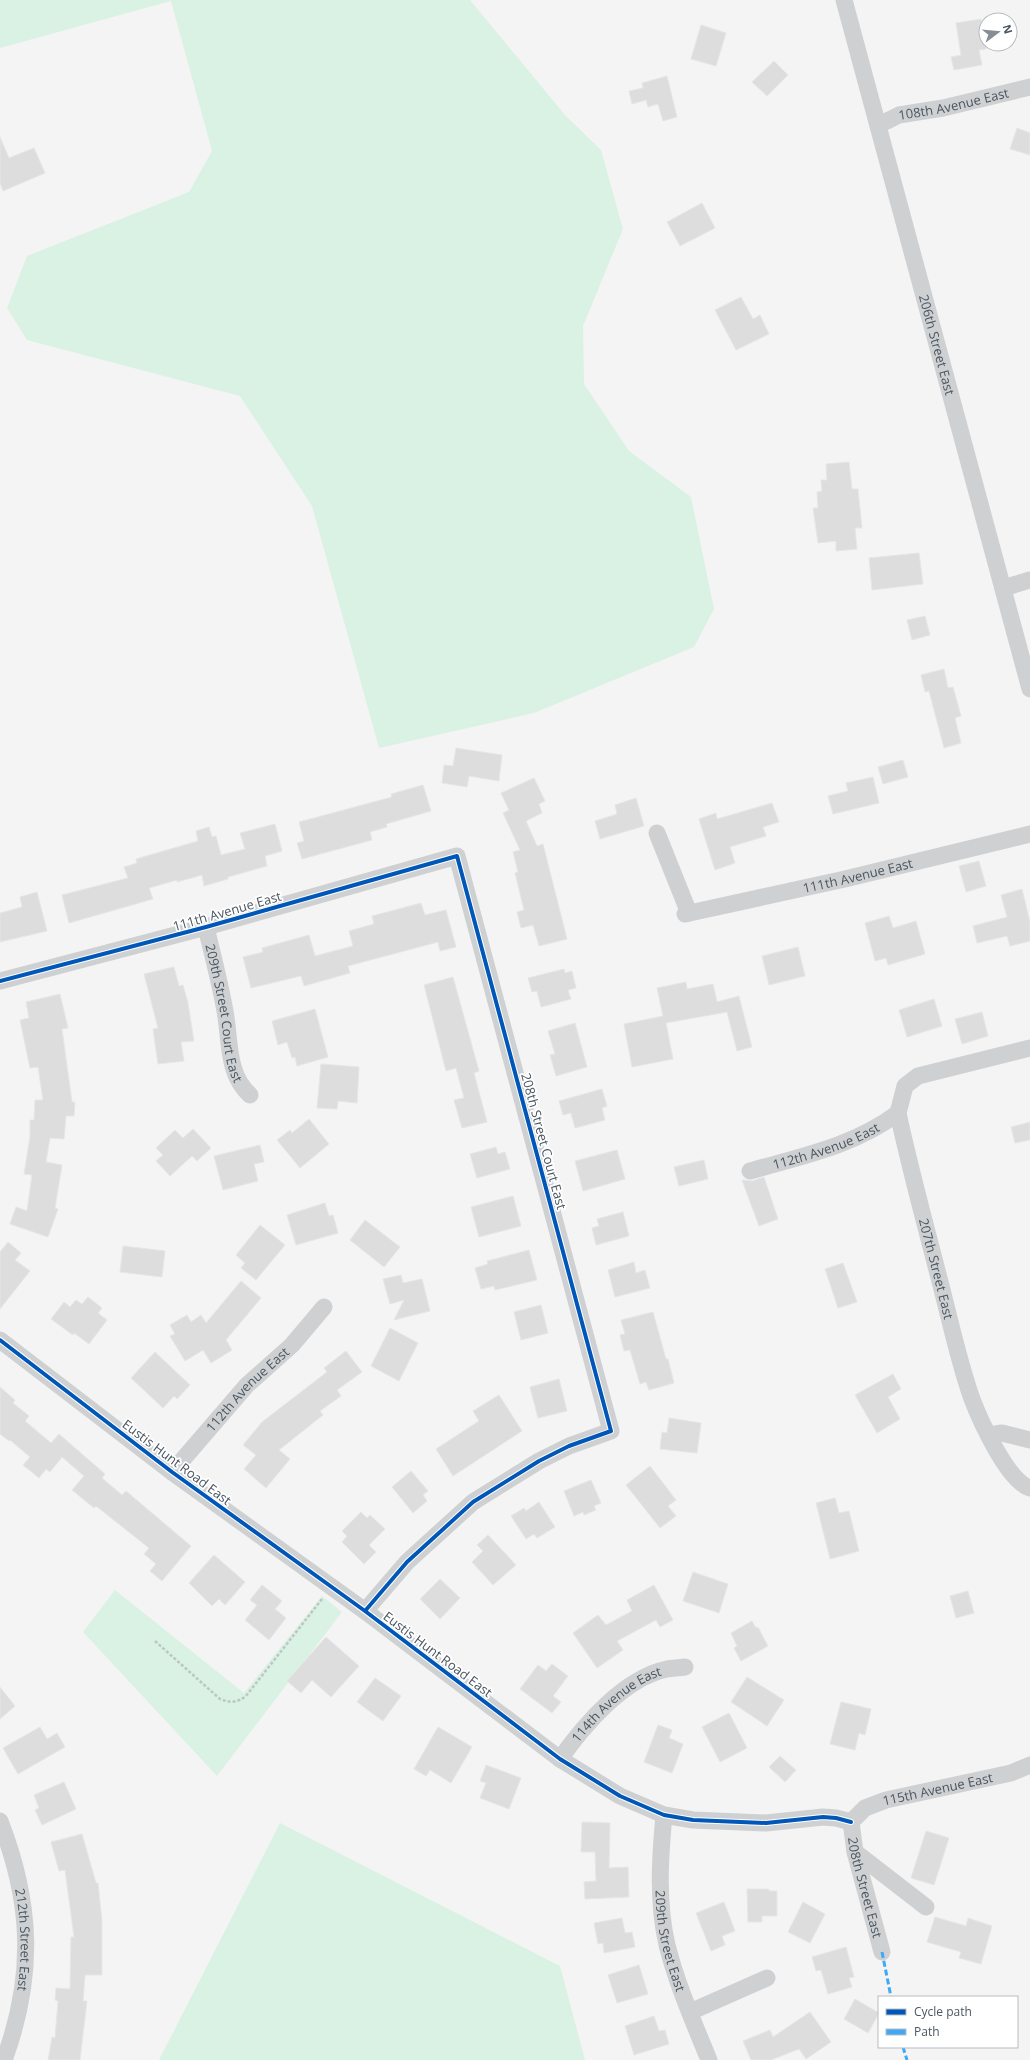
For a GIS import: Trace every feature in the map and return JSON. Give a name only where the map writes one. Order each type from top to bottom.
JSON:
[{"type":"street","name":"206th Street East","points":[[844,0],[879,125],[1030,689]]},
{"type":"street","name":"108th Avenue East","points":[[879,125],[899,115],[943,108],[1030,87]]},
{"type":"street","points":[[1003,588],[1030,580]]},
{"type":"street","name":"111th Avenue East","points":[[657,833],[687,914],[845,879],[1030,834]]},
{"type":"street","name":"111th Avenue East","points":[[0,981],[206,928],[457,856]]},
{"type":"street","name":"208th Street Court East","points":[[365,1611],[407,1562],[473,1502],[539,1461],[569,1446],[611,1431],[457,856]]},
{"type":"street","name":"209th Street Court East","points":[[206,928],[225,1007],[230,1050],[234,1069],[241,1086],[250,1095]]},
{"type":"street","name":"112th Avenue East","points":[[750,1170],[862,1136],[880,1127],[900,1106],[904,1086],[918,1076],[1030,1048]]},
{"type":"street","name":"207th Street East","points":[[900,1106],[961,1363],[973,1399],[989,1435],[1014,1478],[1023,1486],[1030,1488]]},
{"type":"street","name":"112th Avenue East","points":[[172,1472],[247,1385],[292,1345],[324,1307]]},
{"type":"street","name":"Eustis Hunt Road East","points":[[0,1340],[172,1472],[365,1611],[560,1759],[620,1796],[664,1815],[693,1820],[724,1823],[766,1823],[823,1817],[836,1818],[851,1822]]},
{"type":"street","points":[[989,1435],[1002,1433],[1030,1440]]},
{"type":"street","name":"114th Avenue East","points":[[560,1759],[580,1731],[613,1698],[651,1675],[666,1669],[685,1667]]},
{"type":"street","name":"115th Avenue East","points":[[851,1822],[865,1808],[886,1800],[1011,1773],[1030,1765]]},
{"type":"street","name":"209th Street East","points":[[664,1815],[660,1866],[663,1918],[669,1952],[709,2060]]},
{"type":"street","name":"212th Street East","points":[[0,1821],[21,1887],[26,1920],[23,1990],[16,2022],[4,2060]]},
{"type":"street","name":"208th Street East","points":[[851,1822],[855,1852],[882,1952]]},
{"type":"street","points":[[855,1852],[926,1906]]},
{"type":"street","points":[[690,2012],[767,1978]]},
{"type":"path","points":[[155,1641],[220,1699],[237,1702],[246,1696],[331,1587]]},
{"type":"green space","points":[[0,0],[470,0],[565,115],[601,150],[623,229],[583,326],[584,384],[629,451],[691,497],[714,609],[694,647],[534,713],[379,748],[312,506],[240,396],[27,340],[7,308],[27,256],[189,192],[212,151],[171,1],[0,48]]},
{"type":"green space","points":[[115,1590],[244,1693],[322,1596],[342,1612],[217,1776],[83,1632]]},
{"type":"green space","points":[[280,1823],[560,1966],[585,2060],[159,2060]]},
{"type":"building","points":[[978,19],[978,52],[979,52],[982,65],[954,70],[951,57],[961,55],[956,23]]},
{"type":"building","points":[[701,25],[726,33],[716,66],[691,59]]},
{"type":"building","points":[[774,61],[788,75],[767,96],[752,82]]},
{"type":"building","points":[[667,76],[677,117],[663,121],[658,104],[648,107],[646,100],[632,104],[629,91],[643,88],[642,83]]},
{"type":"building","points":[[1017,128],[1030,133],[1030,155],[1010,149]]},
{"type":"building","points":[[0,137],[9,158],[34,148],[45,173],[3,191],[0,183]]},
{"type":"building","points":[[702,203],[715,228],[680,246],[667,222]]},
{"type":"building","points":[[741,297],[753,319],[760,315],[769,334],[736,350],[715,310]]},
{"type":"building","points":[[849,462],[852,489],[858,489],[862,528],[855,528],[857,549],[836,551],[836,541],[818,543],[813,508],[818,508],[817,492],[822,491],[821,480],[827,480],[826,464]]},
{"type":"building","points":[[919,553],[923,584],[872,590],[869,558]]},
{"type":"building","points":[[925,616],[930,635],[912,640],[907,620]]},
{"type":"building","points":[[944,669],[948,688],[953,687],[961,716],[955,718],[961,743],[944,748],[929,691],[925,692],[921,675]]},
{"type":"building","points":[[456,748],[502,755],[499,781],[469,776],[467,787],[442,783],[444,765],[453,766]]},
{"type":"building","points":[[903,760],[908,777],[883,784],[878,767]]},
{"type":"building","points":[[873,777],[879,803],[833,814],[828,796],[848,791],[846,783]]},
{"type":"building","points":[[534,778],[545,801],[539,804],[542,813],[526,821],[537,846],[543,844],[567,939],[539,946],[533,925],[521,928],[517,912],[524,910],[515,873],[518,872],[513,852],[520,850],[503,813],[509,810],[501,793]]},
{"type":"building","points":[[423,785],[431,811],[386,824],[387,827],[370,832],[372,840],[302,859],[297,843],[304,841],[299,822],[392,797],[391,794]]},
{"type":"building","points":[[636,798],[644,826],[600,839],[595,821],[617,814],[615,805]]},
{"type":"building","points":[[772,803],[779,822],[763,827],[766,836],[730,847],[735,863],[715,870],[699,819],[716,813],[717,819]]},
{"type":"building","points":[[275,824],[282,851],[265,856],[267,866],[228,877],[228,879],[204,886],[202,875],[149,888],[153,899],[69,923],[62,895],[128,878],[124,867],[137,863],[136,859],[198,841],[196,831],[209,827],[212,837],[216,836],[221,855],[245,849],[240,833]]},
{"type":"building","points":[[979,861],[986,886],[966,892],[959,866]]},
{"type":"building","points":[[1022,889],[1030,922],[1030,941],[1010,946],[1007,936],[977,943],[973,926],[1007,917],[1001,895]]},
{"type":"building","points":[[37,892],[47,931],[0,942],[0,913],[22,907],[20,897]]},
{"type":"building","points":[[421,903],[425,915],[446,910],[456,947],[440,951],[438,942],[348,966],[350,973],[304,986],[301,976],[251,988],[243,957],[263,952],[262,948],[309,935],[315,956],[353,946],[349,931],[374,924],[372,916]]},
{"type":"building","points":[[889,916],[893,928],[916,921],[925,954],[888,965],[886,958],[875,961],[865,923]]},
{"type":"building","points":[[798,947],[805,976],[769,985],[762,956]]},
{"type":"building","points":[[174,967],[179,986],[183,985],[188,1003],[194,1041],[181,1042],[184,1061],[158,1064],[153,1029],[158,1028],[144,974]]},
{"type":"building","points":[[564,969],[565,973],[572,971],[576,988],[568,990],[571,999],[541,1007],[537,991],[532,992],[528,978]]},
{"type":"building","points":[[453,977],[479,1071],[474,1073],[487,1122],[462,1128],[454,1100],[464,1098],[456,1068],[446,1071],[424,985]]},
{"type":"building","points":[[686,982],[687,989],[713,984],[717,1002],[739,996],[752,1047],[737,1051],[727,1012],[666,1023],[673,1059],[632,1067],[624,1024],[663,1016],[657,988]]},
{"type":"building","points":[[60,994],[68,1028],[62,1029],[72,1102],[75,1102],[74,1116],[66,1116],[64,1139],[50,1138],[46,1162],[62,1165],[55,1208],[58,1209],[48,1237],[10,1224],[16,1207],[27,1211],[32,1175],[24,1174],[30,1137],[30,1120],[34,1120],[35,1100],[43,1100],[38,1067],[30,1068],[20,1020],[29,1018],[26,1002]]},
{"type":"building","points":[[934,999],[942,1026],[907,1037],[899,1010]]},
{"type":"building","points":[[315,1009],[328,1057],[297,1066],[295,1057],[292,1058],[287,1042],[278,1045],[272,1021]]},
{"type":"building","points":[[982,1012],[988,1036],[962,1044],[955,1019]]},
{"type":"building","points":[[575,1023],[587,1067],[556,1076],[550,1055],[555,1054],[548,1031]]},
{"type":"building","points":[[321,1064],[359,1067],[357,1103],[338,1101],[337,1109],[317,1108]]},
{"type":"building","points":[[602,1089],[607,1106],[602,1108],[605,1120],[575,1128],[571,1113],[563,1115],[559,1101]]},
{"type":"building","points":[[309,1119],[329,1144],[300,1168],[277,1140],[290,1130],[292,1133]]},
{"type":"building","points":[[1030,1122],[1030,1140],[1015,1143],[1011,1127]]},
{"type":"building","points":[[193,1129],[211,1148],[197,1161],[192,1156],[170,1176],[156,1161],[163,1155],[156,1148],[175,1130],[183,1138]]},
{"type":"building","points":[[260,1145],[264,1162],[254,1164],[258,1181],[223,1190],[214,1156]]},
{"type":"building","points":[[496,1147],[498,1154],[505,1152],[510,1169],[477,1178],[470,1154]]},
{"type":"building","points":[[617,1150],[625,1179],[583,1191],[575,1161]]},
{"type":"building","points":[[704,1160],[708,1179],[679,1186],[674,1167]]},
{"type":"building","points":[[764,1177],[778,1219],[759,1226],[742,1180],[752,1181]]},
{"type":"building","points":[[513,1196],[521,1226],[479,1237],[471,1207]]},
{"type":"building","points":[[325,1203],[329,1216],[333,1215],[338,1233],[296,1245],[287,1215]]},
{"type":"building","points":[[623,1212],[629,1236],[596,1245],[592,1228],[599,1226],[597,1219]]},
{"type":"building","points":[[365,1220],[400,1247],[384,1267],[350,1240]]},
{"type":"building","points":[[260,1225],[285,1245],[256,1280],[241,1268],[245,1263],[236,1255]]},
{"type":"building","points":[[8,1242],[21,1253],[15,1260],[30,1271],[0,1309],[0,1252]]},
{"type":"building","points":[[123,1246],[165,1251],[162,1277],[120,1272]]},
{"type":"building","points":[[529,1250],[537,1280],[495,1290],[494,1286],[481,1289],[475,1268],[488,1264],[487,1261]]},
{"type":"building","points":[[634,1262],[636,1273],[645,1270],[650,1288],[615,1297],[608,1270]]},
{"type":"building","points":[[843,1263],[857,1302],[838,1308],[825,1269]]},
{"type":"building","points":[[401,1275],[403,1283],[422,1279],[430,1311],[394,1320],[404,1300],[390,1304],[383,1279]]},
{"type":"building","points":[[241,1281],[261,1298],[226,1340],[232,1350],[211,1363],[203,1350],[185,1361],[170,1336],[175,1334],[170,1325],[187,1315],[191,1322],[201,1315],[206,1323]]},
{"type":"building","points":[[88,1297],[102,1308],[98,1313],[107,1320],[89,1344],[74,1333],[73,1335],[51,1319],[64,1302],[70,1307],[76,1300],[82,1304]]},
{"type":"building","points":[[541,1305],[548,1333],[521,1340],[514,1312]]},
{"type":"building","points":[[653,1312],[674,1383],[649,1390],[646,1382],[640,1384],[630,1350],[624,1351],[620,1335],[625,1334],[621,1320]]},
{"type":"building","points":[[390,1328],[418,1343],[399,1381],[371,1366]]},
{"type":"building","points":[[346,1351],[362,1372],[337,1390],[341,1396],[320,1411],[323,1415],[279,1450],[290,1459],[266,1488],[244,1469],[256,1455],[243,1445],[262,1422],[327,1372],[324,1368]]},
{"type":"building","points":[[155,1352],[190,1385],[177,1399],[174,1396],[163,1408],[131,1378]]},
{"type":"building","points":[[893,1374],[901,1389],[888,1397],[900,1419],[877,1433],[855,1395]]},
{"type":"building","points":[[559,1379],[567,1411],[538,1418],[530,1387]]},
{"type":"building","points":[[0,1387],[15,1400],[13,1403],[29,1416],[25,1421],[51,1443],[59,1434],[105,1474],[102,1478],[122,1495],[126,1491],[191,1546],[162,1581],[150,1571],[156,1564],[144,1554],[149,1548],[96,1506],[94,1508],[72,1490],[84,1476],[62,1457],[50,1472],[46,1469],[39,1478],[23,1465],[30,1457],[10,1440],[9,1441],[0,1434]]},
{"type":"building","points":[[499,1395],[522,1431],[453,1476],[436,1449],[479,1421],[473,1411]]},
{"type":"building","points":[[669,1418],[701,1423],[697,1453],[660,1449],[662,1432],[667,1433]]},
{"type":"building","points":[[650,1466],[676,1500],[668,1506],[676,1516],[660,1528],[626,1485]]},
{"type":"building","points":[[411,1471],[428,1491],[423,1495],[427,1501],[413,1513],[392,1487]]},
{"type":"building","points":[[591,1480],[601,1503],[594,1506],[596,1510],[584,1515],[583,1512],[574,1516],[564,1491]]},
{"type":"building","points":[[835,1498],[839,1513],[849,1511],[859,1551],[830,1559],[816,1503]]},
{"type":"building","points":[[539,1502],[555,1527],[537,1538],[534,1534],[526,1539],[511,1516],[524,1508],[526,1511]]},
{"type":"building","points":[[361,1512],[367,1518],[370,1515],[385,1529],[369,1545],[376,1552],[364,1564],[342,1542],[347,1536],[342,1531]]},
{"type":"building","points":[[488,1535],[516,1565],[493,1585],[472,1562],[483,1551],[477,1545]]},
{"type":"building","points":[[214,1555],[245,1582],[225,1605],[219,1599],[212,1606],[189,1583]]},
{"type":"building","points":[[693,1572],[728,1584],[719,1613],[683,1601]]},
{"type":"building","points":[[440,1579],[460,1598],[440,1619],[420,1599]]},
{"type":"building","points":[[262,1585],[282,1601],[275,1609],[286,1618],[269,1640],[245,1620],[257,1605],[250,1600]]},
{"type":"building","points":[[654,1585],[673,1620],[660,1627],[656,1620],[617,1641],[623,1650],[597,1668],[573,1633],[598,1615],[606,1625],[632,1611],[627,1600]]},
{"type":"building","points":[[968,1591],[974,1613],[956,1618],[950,1596]]},
{"type":"building","points":[[752,1621],[756,1628],[758,1627],[768,1646],[741,1661],[734,1648],[737,1646],[731,1633]]},
{"type":"building","points":[[326,1637],[359,1666],[331,1697],[312,1680],[301,1693],[287,1681]]},
{"type":"building","points":[[552,1664],[568,1676],[553,1696],[561,1702],[552,1713],[520,1689],[538,1665],[546,1671]]},
{"type":"building","points":[[747,1677],[784,1700],[767,1726],[731,1702]]},
{"type":"building","points":[[375,1678],[401,1696],[383,1721],[357,1702]]},
{"type":"building","points":[[0,1687],[15,1706],[0,1719]]},
{"type":"building","points":[[841,1702],[871,1709],[865,1735],[859,1733],[855,1750],[830,1744]]},
{"type":"building","points":[[729,1713],[747,1748],[720,1762],[702,1727]]},
{"type":"building","points":[[658,1725],[672,1730],[669,1738],[683,1744],[672,1773],[644,1762]]},
{"type":"building","points":[[40,1727],[47,1739],[57,1733],[65,1747],[18,1774],[3,1748]]},
{"type":"building","points":[[438,1727],[472,1747],[451,1783],[430,1770],[426,1776],[414,1769]]},
{"type":"building","points":[[780,1756],[796,1770],[785,1782],[769,1767]]},
{"type":"building","points":[[486,1765],[521,1778],[509,1809],[480,1798],[486,1783],[480,1781]]},
{"type":"building","points":[[64,1782],[76,1809],[42,1825],[35,1810],[39,1808],[34,1795]]},
{"type":"building","points":[[582,1822],[610,1823],[609,1868],[628,1867],[629,1897],[585,1899],[584,1882],[596,1881],[595,1852],[581,1852]]},
{"type":"building","points":[[926,1831],[949,1838],[934,1885],[911,1878]]},
{"type":"building","points":[[82,1834],[96,1883],[98,1883],[102,1921],[102,1975],[85,1975],[83,2001],[87,2001],[80,2060],[48,2060],[52,2037],[55,2038],[58,2001],[55,2000],[56,1988],[70,1989],[71,1937],[74,1937],[65,1870],[59,1871],[51,1842]]},
{"type":"building","points":[[747,1889],[769,1889],[769,1891],[777,1891],[777,1916],[762,1916],[762,1922],[748,1922]]},
{"type":"building","points":[[724,1902],[735,1931],[722,1936],[725,1945],[711,1951],[696,1913]]},
{"type":"building","points":[[803,1902],[825,1914],[810,1943],[788,1932]]},
{"type":"building","points":[[935,1917],[966,1926],[968,1918],[992,1926],[981,1964],[959,1958],[961,1952],[927,1942]]},
{"type":"building","points":[[622,1918],[625,1933],[632,1932],[635,1947],[604,1953],[603,1943],[598,1944],[594,1923]]},
{"type":"building","points":[[846,1947],[854,1977],[849,1978],[852,1987],[828,1994],[821,1970],[816,1971],[812,1957]]},
{"type":"building","points":[[639,1965],[648,1994],[617,2003],[608,1975]]},
{"type":"building","points":[[855,1999],[878,2012],[868,2033],[844,2019]]},
{"type":"building","points":[[810,2012],[831,2042],[806,2059],[799,2049],[771,2060],[751,2060],[743,2041],[770,2030],[773,2037]]},
{"type":"building","points":[[654,2016],[659,2031],[665,2030],[669,2044],[634,2055],[625,2026]]},
{"type":"marked path","points":[[882,1952],[891,1996]]},
{"type":"marked path","points":[[903,2048],[907,2060]]},
{"type":"cycle path","points":[[0,981],[206,927],[457,856],[611,1431],[569,1446],[539,1461],[473,1502],[407,1562],[365,1611]]},
{"type":"cycle path","points":[[0,1340],[172,1472],[365,1611],[560,1759],[620,1796],[664,1815],[693,1820],[766,1823],[823,1817],[836,1818],[851,1822]]}]
